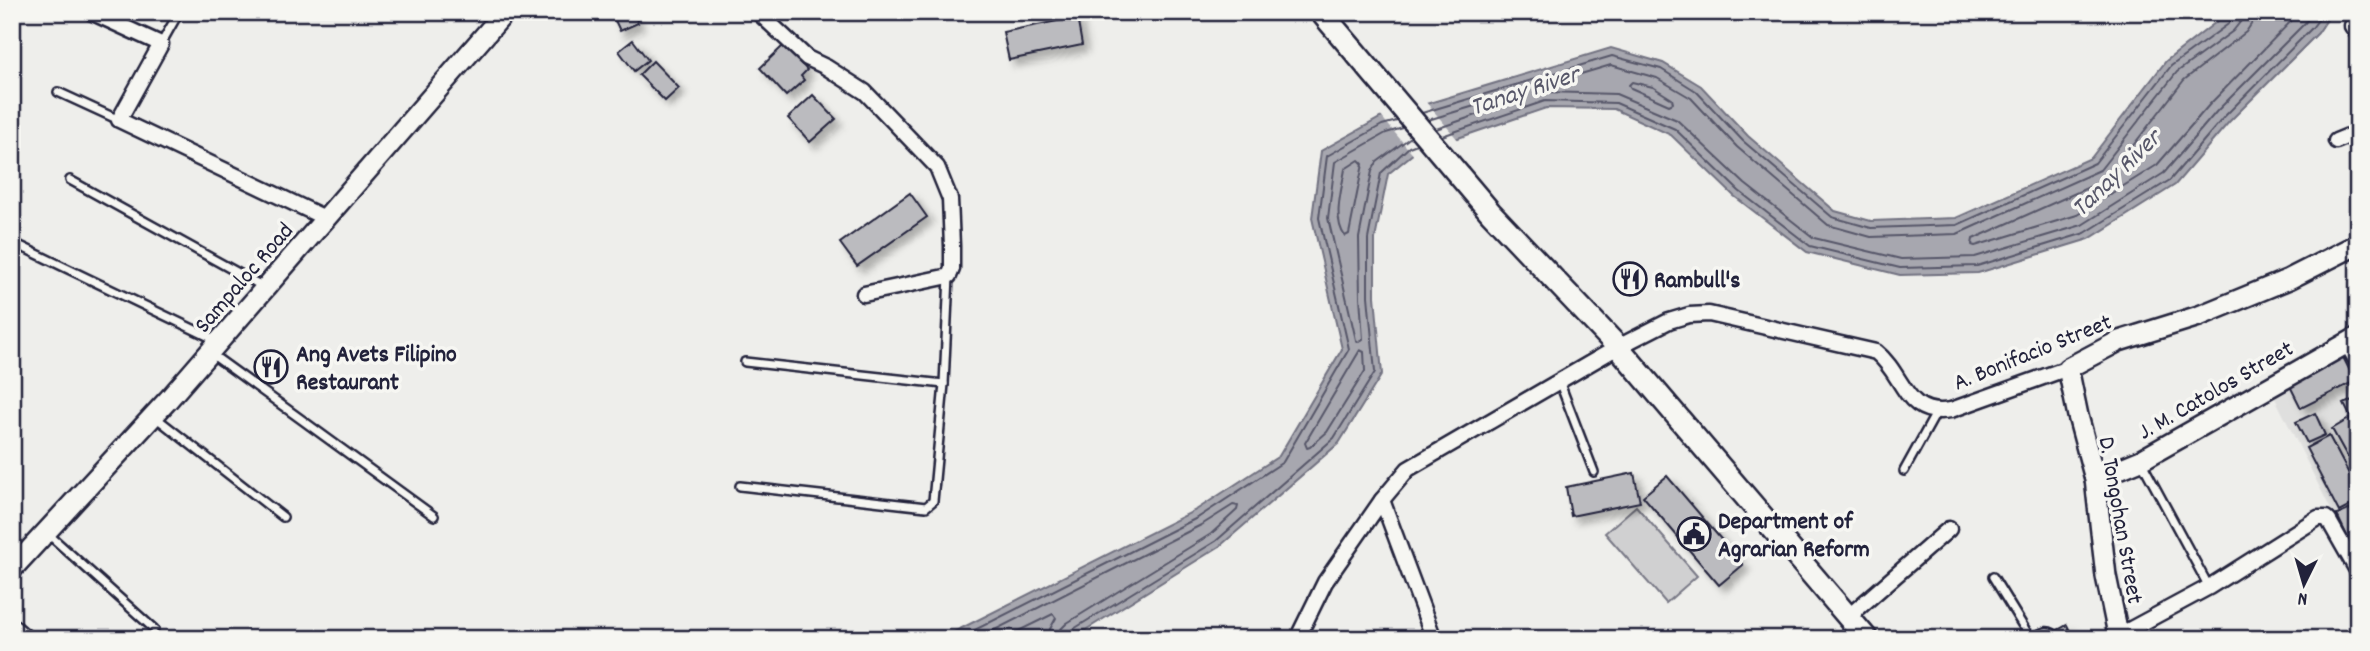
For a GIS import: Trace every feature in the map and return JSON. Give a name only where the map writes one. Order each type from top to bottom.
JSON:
[{"type":"main road","points":[[1321,12],[1491,213],[1618,347],[1867,639]]},
{"type":"street","points":[[91,12],[162,44],[120,120],[325,218]]},
{"type":"street","name":"Sampaloc Road","points":[[12,569],[154,416],[505,12]]},
{"type":"street","points":[[758,12],[807,58],[827,67],[865,92],[937,167],[950,199],[952,246],[949,276],[864,294]]},
{"type":"street","points":[[2358,21],[2353,26],[2358,34]]},
{"type":"street","points":[[2336,141],[2358,132]]},
{"type":"street","name":"A. Bonifacio Street","points":[[1297,639],[1325,582],[1382,500],[1408,469],[1558,380],[1669,321],[1689,315],[1709,314],[1876,352],[1885,359],[1911,398],[1926,410],[1936,413],[2068,368],[2119,341],[2199,316],[2288,279],[2358,244]]},
{"type":"street","name":"J. M. Catolos Street","points":[[2095,479],[2141,460],[2351,341]]},
{"type":"street","name":"D. Tongohan Street","points":[[2068,368],[2095,479],[2106,576],[2118,637]]},
{"type":"street","points":[[1382,500],[1434,639]]},
{"type":"street","points":[[2118,637],[2209,587],[2322,517],[2329,521],[2358,572]]},
{"type":"street","points":[[1848,617],[1950,529]]},
{"type":"street","points":[[12,626],[27,639]]},
{"type":"lane","points":[[162,44],[179,12]]},
{"type":"lane","points":[[58,92],[120,120]]},
{"type":"lane","points":[[70,180],[266,289]]},
{"type":"lane","points":[[12,242],[214,347],[434,516]]},
{"type":"lane","points":[[740,486],[926,507],[933,501],[944,384],[949,276]]},
{"type":"lane","points":[[2351,341],[2358,370]]},
{"type":"lane","points":[[745,362],[944,384]]},
{"type":"lane","points":[[1558,380],[1594,472]]},
{"type":"lane","points":[[1904,471],[1936,413]]},
{"type":"lane","points":[[154,416],[283,517]]},
{"type":"lane","points":[[2141,460],[2209,587]]},
{"type":"lane","points":[[46,532],[154,629]]},
{"type":"lane","points":[[1993,577],[2031,639],[2046,631],[2053,632],[2059,639]]},
{"type":"shaded area","points":[[2358,341],[2358,562],[2357,562],[2271,390]]},
{"type":"shaded area","points":[[1636,506],[1697,576],[1666,603],[1605,533]]},
{"type":"water","name":"Tanay River","points":[[2229,12],[2332,12],[2318,33],[2229,122],[2175,185],[2089,239],[1978,273],[1900,275],[1807,252],[1734,196],[1671,135],[1614,109],[1546,108],[1414,153],[1388,174],[1375,239],[1375,296],[1382,374],[1339,443],[1220,546],[1071,639],[940,639],[1196,510],[1279,456],[1342,349],[1312,218],[1321,151],[1380,118],[1611,48],[1663,63],[1701,86],[1748,136],[1835,211],[1871,221],[1956,218],[2091,158],[2166,61]]},
{"type":"pier","points":[[1425,101],[1459,141],[1415,157],[1380,115]]},
{"type":"building","points":[[611,12],[633,12],[638,23],[620,31]]},
{"type":"building","points":[[1077,17],[1082,45],[1009,60],[1003,32]]},
{"type":"building","points":[[633,40],[648,60],[634,71],[619,51]]},
{"type":"building","points":[[784,45],[807,70],[801,76],[804,80],[786,96],[760,68]]},
{"type":"building","points":[[653,61],[679,88],[665,101],[639,75]]},
{"type":"building","points":[[813,95],[836,119],[810,142],[788,118]]},
{"type":"building","points":[[910,193],[927,217],[857,266],[840,243]]},
{"type":"building","points":[[2343,357],[2355,381],[2301,408],[2289,384]]},
{"type":"building","points":[[2358,397],[2358,432],[2344,404]]},
{"type":"building","points":[[2315,413],[2325,435],[2307,443],[2296,422]]},
{"type":"building","points":[[2349,419],[2358,436],[2358,476],[2332,429]]},
{"type":"building","points":[[2329,436],[2358,491],[2358,502],[2339,512],[2306,448]]},
{"type":"building","points":[[1634,473],[1640,502],[1571,516],[1566,487]]},
{"type":"building","points":[[1667,476],[1743,565],[1719,585],[1643,496]]},
{"type":"building","points":[[2358,506],[2358,557],[2357,557],[2337,515]]},
{"type":"building","points":[[2067,625],[2074,639],[2062,639],[2058,630]]},
{"type":"place","name":"Rambull's","points":[[1630,279]]},
{"type":"place","name":"Ang Avets Filipino Restaurant","points":[[271,367]]},
{"type":"place","name":"Department of Agrarian Reform","points":[[1694,534]]}]
